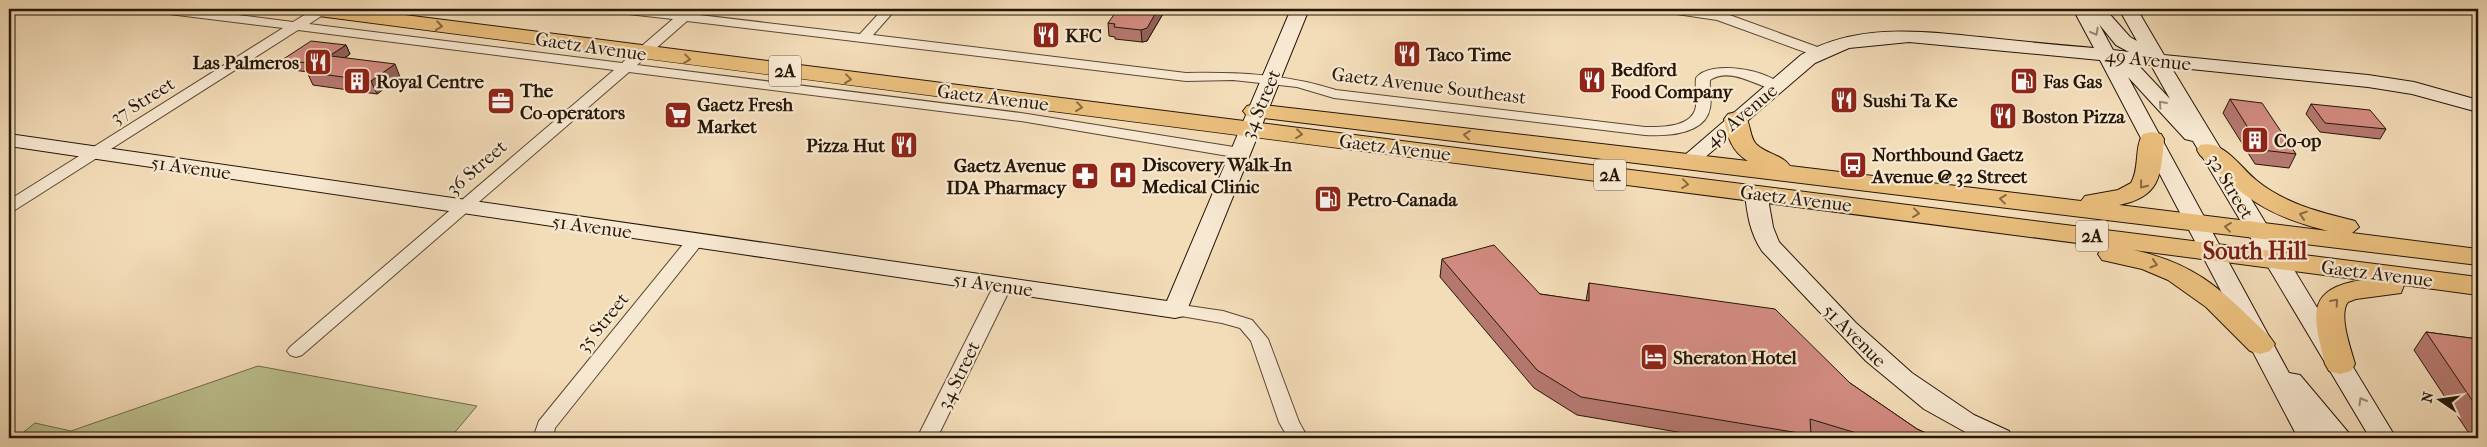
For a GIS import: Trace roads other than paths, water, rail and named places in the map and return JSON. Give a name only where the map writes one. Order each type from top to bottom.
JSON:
[{"type":"main road","name":"Gaetz Avenue","points":[[316,9],[634,60],[1689,161],[2478,257]]},
{"type":"main road","name":"Gaetz Avenue","points":[[434,9],[660,38],[1254,120],[1449,154],[2472,285]]},
{"type":"main road","points":[[1736,120],[1739,139],[1744,147],[1759,157],[1795,174]]},
{"type":"main road","points":[[2052,205],[2114,200],[2137,192],[2142,188],[2150,175],[2152,139]]},
{"type":"main road","points":[[2209,150],[2257,194],[2283,208],[2310,218],[2451,254]]},
{"type":"main road","points":[[1449,154],[1513,151],[1644,166],[1681,164],[1689,161]]},
{"type":"main road","points":[[1756,193],[1765,187],[1781,184],[1894,195],[1935,197],[1950,193]]},
{"type":"main road","points":[[1970,220],[2164,267],[2208,294],[2260,344]]},
{"type":"main road","points":[[2340,364],[2328,320],[2329,307],[2338,296],[2359,288],[2472,285]]},
{"type":"street","points":[[161,9],[299,26],[634,60],[1021,117],[1240,153]]},
{"type":"street","name":"37 Street","points":[[9,208],[299,26],[316,9]]},
{"type":"street","name":"Gaetz Avenue Southeast","points":[[619,9],[1186,77],[1226,76],[1304,84],[1334,94],[1656,132],[1677,129],[1698,119],[1703,111],[1703,78],[1712,72],[1738,73],[1775,86]]},
{"type":"street","points":[[863,38],[890,9]]},
{"type":"street","name":"34 Street","points":[[1175,310],[1300,9]]},
{"type":"street","points":[[1670,9],[1712,12],[1818,52]]},
{"type":"street","points":[[2082,9],[2198,223],[2311,438]]},
{"type":"street","points":[[2096,9],[2122,41],[2158,60]]},
{"type":"street","name":"32 Street","points":[[2128,9],[2209,150],[2383,438]]},
{"type":"street","name":"36 Street","points":[[296,351],[684,17]]},
{"type":"street","name":"49 Avenue","points":[[1689,161],[1775,86],[1818,52],[1841,44],[1879,36],[1909,36],[2392,85],[2434,93],[2478,106]]},
{"type":"street","points":[[2107,55],[2133,71],[2180,124],[2209,150]]},
{"type":"street","name":"51 Avenue","points":[[9,140],[1175,310]]},
{"type":"street","name":"51 Avenue","points":[[1756,193],[1760,227],[1764,236],[1770,246],[1822,304],[1883,364],[1907,384],[1946,412],[1999,438]]},
{"type":"street","name":"35 Street","points":[[544,434],[694,241]]},
{"type":"street","name":"34 Street","points":[[927,438],[1003,285]]},
{"type":"street","points":[[1175,310],[1224,317],[1246,324],[1259,339],[1289,422],[1298,438]]},
{"type":"street","points":[[2260,344],[2339,438]]},
{"type":"place","name":"KFC","points":[[1046,35]]},
{"type":"place","name":"Taco Time","points":[[1407,54]]},
{"type":"place","name":"Las Palmeros","points":[[318,62]]},
{"type":"place","name":"Bedford Food Company","points":[[1592,80]]},
{"type":"place","name":"Royal Centre","points":[[357,81]]},
{"type":"place","name":"Fas Gas","points":[[2024,81]]},
{"type":"place","name":"Sushi Ta Ke","points":[[1844,100]]},
{"type":"place","name":"The Co-operators","points":[[501,101]]},
{"type":"place","name":"Gaetz Fresh Market","points":[[678,115]]},
{"type":"place","name":"Boston Pizza","points":[[2003,116]]},
{"type":"place","name":"Co-op","points":[[2255,140]]},
{"type":"place","name":"Pizza Hut","points":[[904,145]]},
{"type":"place","name":"Northbound Gaetz Avenue @ 32 Street","points":[[1853,165]]},
{"type":"place","name":"Discovery Walk-In Medical Clinic","points":[[1123,175]]},
{"type":"place","name":"Gaetz Avenue IDA Pharmacy","points":[[1085,176]]},
{"type":"place","name":"Petro-Canada","points":[[1328,199]]},
{"type":"place","name":"Sheraton Hotel","points":[[1654,357]]},
{"type":"district","name":"South Hill","points":[[2255,251]]}]
